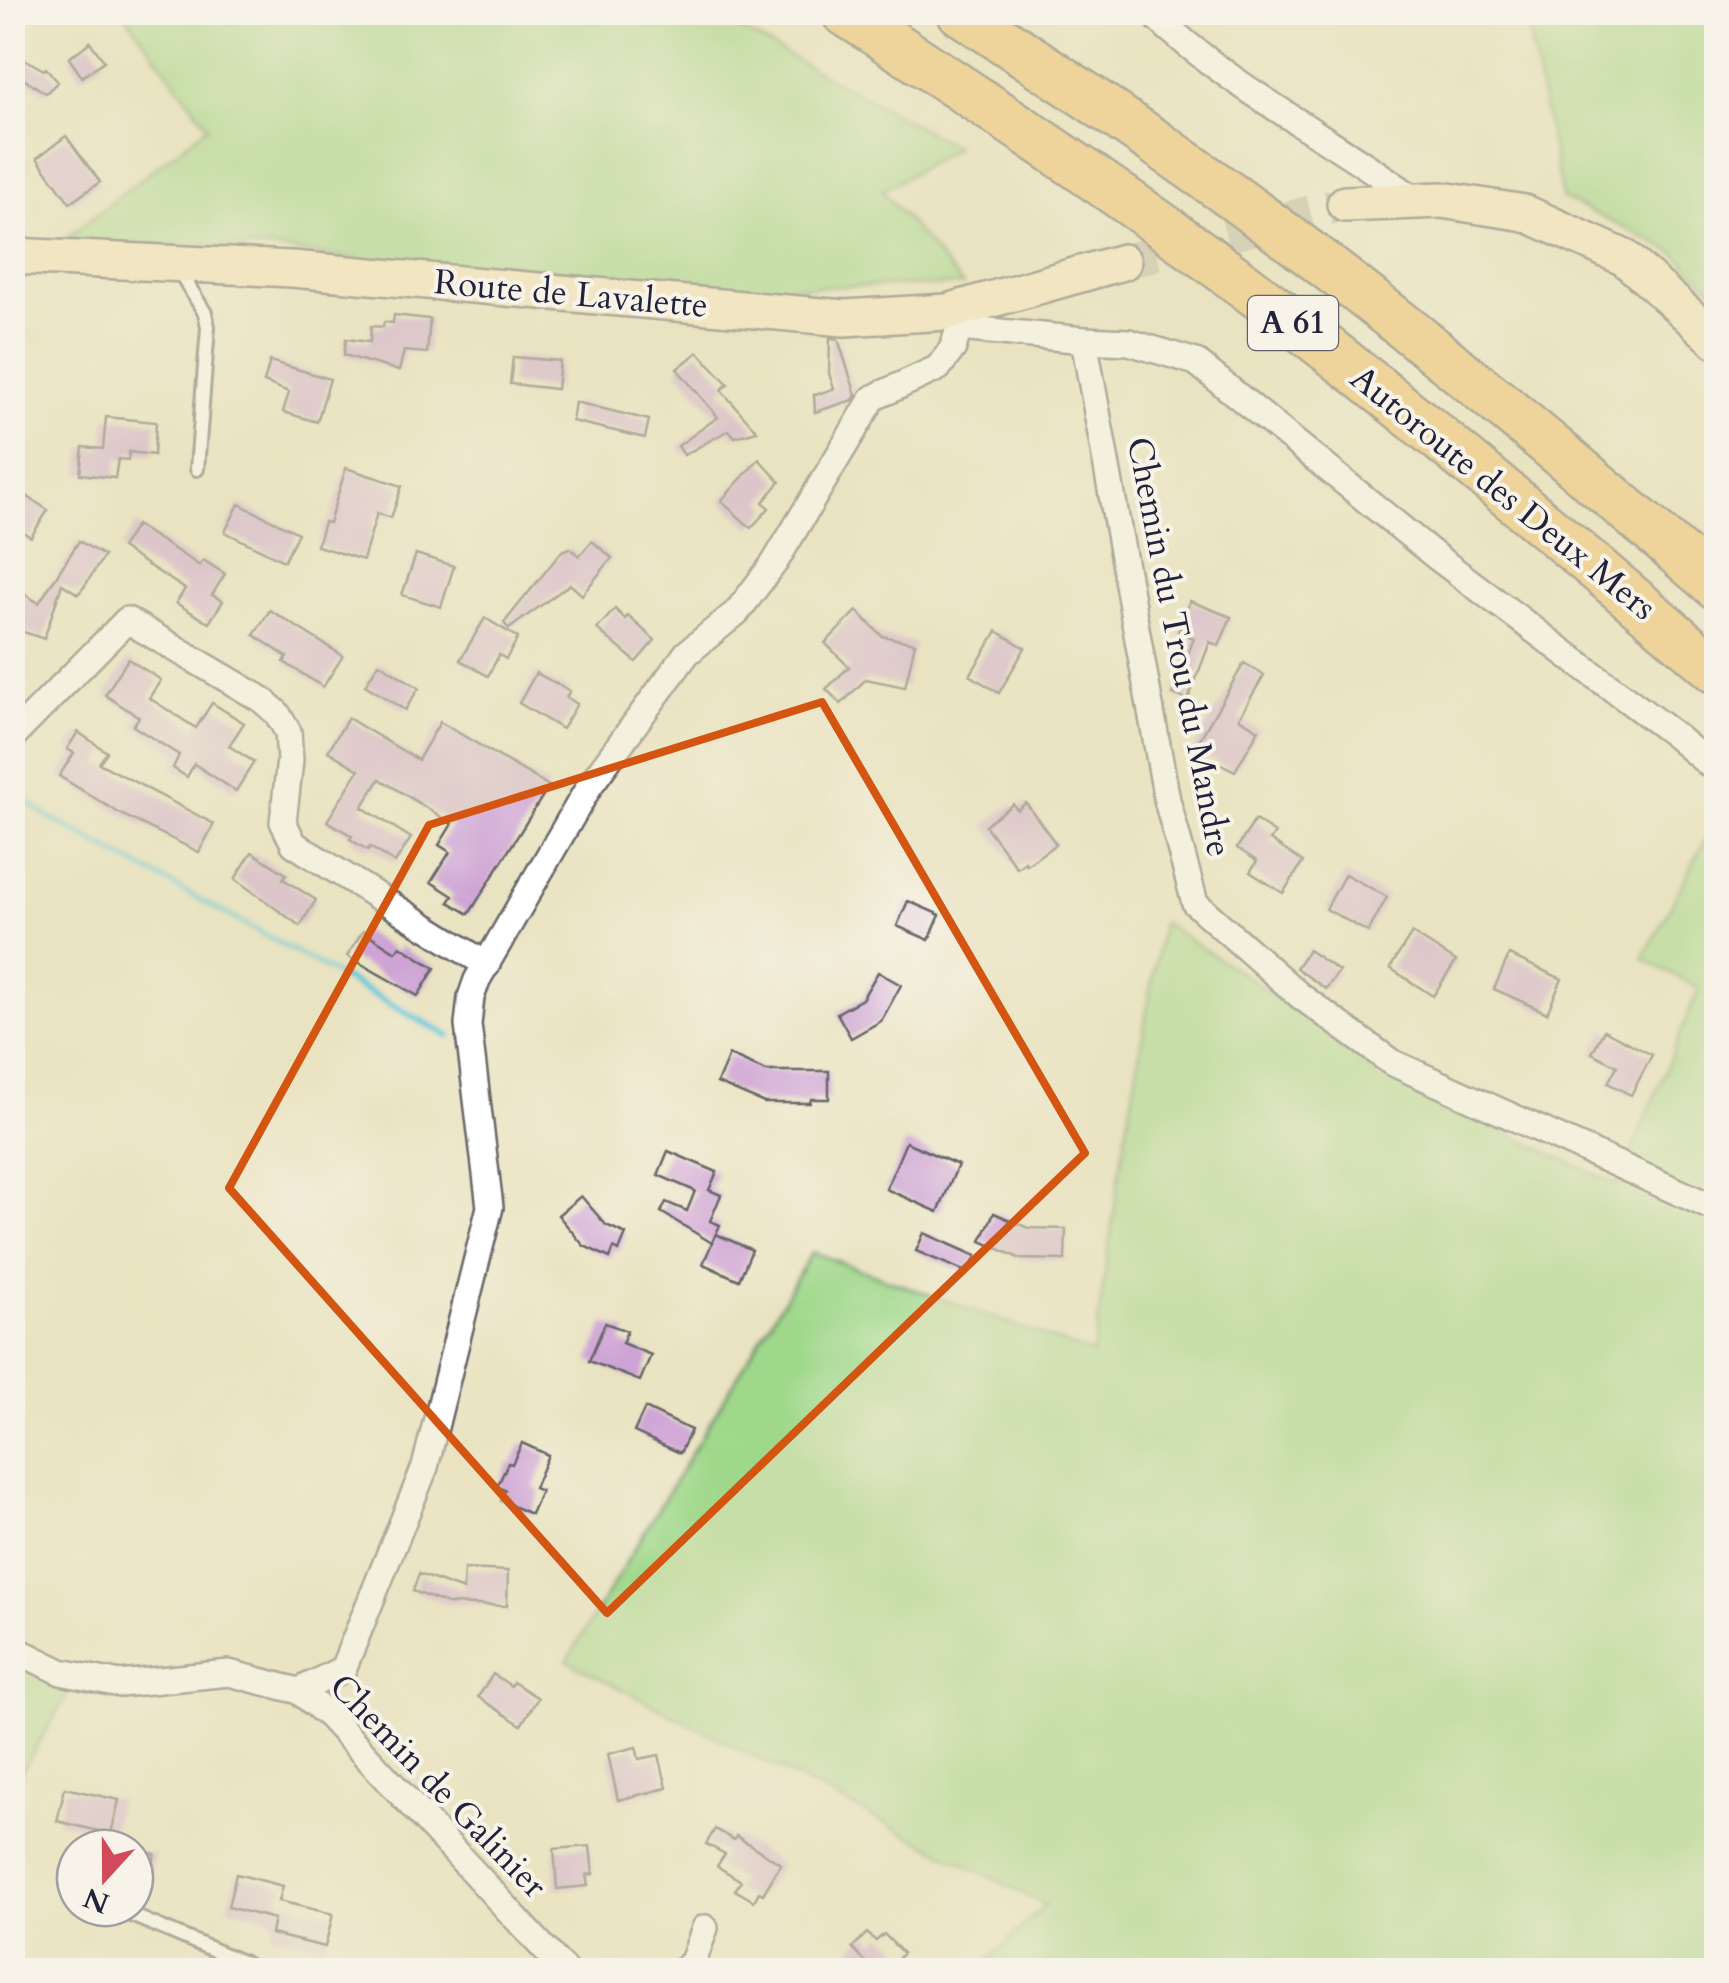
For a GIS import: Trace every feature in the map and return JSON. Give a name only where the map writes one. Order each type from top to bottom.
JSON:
[{"type":"highway","name":"Autoroute des Deux Mers","points":[[844,12],[996,111],[1309,335],[1538,518],[1716,670]]},
{"type":"highway","name":"Autoroute des Deux Mers","points":[[960,12],[1204,177],[1362,294],[1582,470],[1716,586]]},
{"type":"main road","points":[[1345,204],[1442,200],[1525,214],[1625,258],[1716,340]]},
{"type":"main road","name":"Route de Lavalette","points":[[12,256],[292,269],[844,318],[953,320],[1123,262]]},
{"type":"street","points":[[1151,12],[1273,106],[1414,199]]},
{"type":"street","points":[[298,1692],[344,1669],[424,1467],[490,1207],[468,1024],[471,996],[486,964],[590,784],[687,653],[736,612],[775,562],[873,398],[938,368],[953,348],[953,320],[1084,340],[1130,342],[1196,362],[1438,558],[1716,770]]},
{"type":"street","name":"Chemin du Trou du Mandre","points":[[1084,340],[1167,800],[1195,903],[1299,995],[1391,1062],[1716,1209]]},
{"type":"street","points":[[12,737],[127,620],[277,713],[288,732],[290,760],[284,822],[294,844],[486,964]]},
{"type":"street","name":"Chemin de Galinier","points":[[12,1648],[61,1672],[120,1684],[229,1673],[298,1692],[329,1716],[564,1970]]},
{"type":"street","points":[[684,1970],[692,1962],[705,1928]]},
{"type":"lane","points":[[175,262],[205,313],[208,327],[197,469]]},
{"type":"lane","points":[[155,1925],[254,1970]]},
{"type":"highlighted area","points":[[822,702],[1085,1153],[607,1613],[229,1188],[429,825]]},
{"type":"green space","points":[[708,12],[956,147],[882,191],[963,285],[720,288],[439,270],[275,249],[60,243],[208,126],[124,13]]},
{"type":"green space","points":[[1525,13],[1716,13],[1716,293],[1674,252],[1562,198]]},
{"type":"green space","points":[[1716,819],[1716,1970],[979,1970],[1045,1905],[567,1661],[812,1252],[1093,1354],[1162,922],[1440,1102],[1618,1185],[1699,988],[1643,959]]},
{"type":"green space","points":[[13,1658],[71,1689],[13,1786]]},
{"type":"building","points":[[90,42],[104,61],[82,77],[69,58]]},
{"type":"building","points":[[12,52],[46,68],[58,82],[46,93],[12,72]]},
{"type":"building","points":[[66,136],[100,182],[70,203],[37,158]]},
{"type":"building","points":[[394,315],[430,319],[427,353],[404,351],[399,371],[344,355],[346,339],[370,342],[371,326],[393,323]]},
{"type":"building","points":[[830,338],[838,339],[856,395],[853,400],[815,412],[814,395],[834,389],[829,373]]},
{"type":"building","points":[[698,352],[728,384],[721,390],[757,431],[735,437],[729,430],[684,455],[678,446],[718,417],[677,369]]},
{"type":"building","points":[[513,357],[560,361],[557,389],[510,384]]},
{"type":"building","points":[[270,361],[330,379],[317,422],[283,412],[289,392],[264,382]]},
{"type":"building","points":[[575,402],[649,420],[645,438],[572,421]]},
{"type":"building","points":[[106,417],[156,422],[154,455],[129,452],[128,460],[118,459],[115,478],[80,474],[83,447],[103,449]]},
{"type":"building","points":[[759,459],[780,482],[763,502],[769,508],[751,528],[721,501]]},
{"type":"building","points":[[346,468],[402,486],[391,518],[377,513],[363,560],[317,546],[324,522],[329,523]]},
{"type":"building","points":[[19,491],[48,510],[31,537],[12,525],[12,503]]},
{"type":"building","points":[[239,504],[298,533],[284,561],[225,532]]},
{"type":"building","points":[[136,525],[200,566],[203,560],[225,574],[212,595],[223,601],[209,623],[176,603],[185,589],[121,548]]},
{"type":"building","points":[[79,541],[104,556],[78,594],[62,584],[44,639],[12,628],[12,587],[39,603]]},
{"type":"building","points":[[592,541],[612,558],[582,595],[570,584],[509,629],[504,623],[562,551],[570,548],[579,556]]},
{"type":"building","points":[[416,554],[454,566],[441,607],[402,595]]},
{"type":"building","points":[[1190,601],[1231,617],[1219,646],[1210,642],[1188,700],[1173,694],[1194,638],[1178,632]]},
{"type":"building","points":[[615,609],[655,640],[636,662],[597,629]]},
{"type":"building","points":[[270,610],[343,656],[323,687],[284,662],[287,657],[254,635]]},
{"type":"building","points":[[857,611],[882,636],[915,643],[905,687],[866,679],[841,704],[826,689],[849,667],[825,643]]},
{"type":"building","points":[[485,618],[518,638],[506,659],[499,655],[488,676],[460,660]]},
{"type":"building","points":[[997,631],[1025,648],[999,693],[970,675]]},
{"type":"building","points":[[128,659],[161,680],[149,698],[196,728],[212,703],[244,723],[229,746],[254,762],[236,791],[194,764],[187,777],[173,768],[179,755],[133,726],[139,717],[105,695]]},
{"type":"building","points":[[379,663],[419,688],[405,710],[365,685]]},
{"type":"building","points":[[1244,663],[1264,675],[1239,718],[1259,730],[1235,771],[1193,751]]},
{"type":"building","points":[[536,673],[570,691],[566,697],[577,704],[562,729],[519,703]]},
{"type":"building","points":[[348,718],[418,760],[440,722],[549,786],[469,914],[449,902],[453,896],[431,882],[450,852],[439,845],[452,824],[380,779],[362,807],[411,838],[395,863],[370,847],[368,850],[359,845],[327,821],[359,770],[328,751]]},
{"type":"building","points":[[78,732],[107,752],[99,763],[214,824],[199,852],[119,813],[59,776],[74,753],[67,749]]},
{"type":"building","points":[[1026,803],[1056,844],[1017,868],[985,825],[1013,804],[1017,810]]},
{"type":"building","points":[[1255,820],[1275,833],[1270,840],[1303,862],[1283,893],[1250,872],[1257,861],[1237,848]]},
{"type":"building","points":[[252,852],[316,900],[300,926],[235,879]]},
{"type":"building","points":[[1345,874],[1387,897],[1368,932],[1326,909]]},
{"type":"building","points":[[908,901],[940,915],[929,940],[897,926]]},
{"type":"building","points":[[363,931],[396,952],[400,946],[435,968],[418,996],[347,956]]},
{"type":"building","points":[[1412,933],[1456,961],[1433,996],[1390,968]]},
{"type":"building","points":[[1308,950],[1339,971],[1326,989],[1296,968]]},
{"type":"building","points":[[1509,955],[1562,979],[1547,1013],[1494,989]]},
{"type":"building","points":[[878,972],[901,985],[881,1021],[851,1038],[837,1013],[862,999]]},
{"type":"building","points":[[1604,1030],[1652,1055],[1631,1095],[1608,1083],[1617,1066],[1592,1053]]},
{"type":"building","points":[[729,1055],[766,1071],[829,1071],[829,1099],[764,1103],[717,1083]]},
{"type":"building","points":[[906,1142],[958,1165],[938,1212],[886,1189]]},
{"type":"building","points":[[668,1151],[717,1172],[709,1190],[721,1195],[710,1221],[720,1225],[712,1243],[661,1212],[666,1202],[687,1211],[695,1191],[658,1175]]},
{"type":"building","points":[[581,1196],[606,1225],[626,1234],[619,1251],[614,1248],[610,1258],[584,1246],[558,1215]]},
{"type":"building","points":[[994,1213],[1028,1228],[1066,1229],[1065,1260],[1021,1259],[981,1241]]},
{"type":"building","points":[[924,1233],[976,1256],[968,1273],[916,1251]]},
{"type":"building","points":[[716,1234],[752,1250],[739,1280],[703,1264]]},
{"type":"building","points":[[605,1323],[627,1331],[622,1343],[651,1355],[640,1381],[589,1361]]},
{"type":"building","points":[[645,1408],[691,1430],[680,1453],[634,1432]]},
{"type":"building","points":[[522,1443],[548,1455],[534,1488],[541,1491],[531,1514],[501,1501],[505,1490],[497,1487]]},
{"type":"building","points":[[464,1569],[508,1571],[507,1606],[447,1604],[413,1591],[419,1574],[463,1590]]},
{"type":"building","points":[[493,1674],[538,1698],[521,1725],[478,1697]]},
{"type":"building","points":[[636,1747],[639,1759],[659,1755],[667,1788],[618,1800],[608,1754]]},
{"type":"building","points":[[65,1788],[119,1800],[112,1828],[86,1828],[57,1821]]},
{"type":"building","points":[[715,1829],[734,1840],[736,1836],[781,1864],[763,1894],[759,1892],[754,1901],[735,1890],[741,1881],[717,1866],[725,1854],[706,1844]]},
{"type":"building","points":[[590,1846],[593,1874],[586,1875],[588,1886],[557,1889],[554,1849]]},
{"type":"building","points":[[236,1874],[283,1886],[279,1901],[333,1914],[325,1947],[271,1934],[274,1919],[228,1907]]},
{"type":"building","points":[[867,1933],[876,1941],[884,1934],[903,1953],[898,1959],[909,1970],[873,1970],[852,1948]]},
{"type":"waterway","points":[[12,791],[47,816],[449,1036]]},
{"type":"tunnel","points":[[1123,262],[1345,204]]}]
